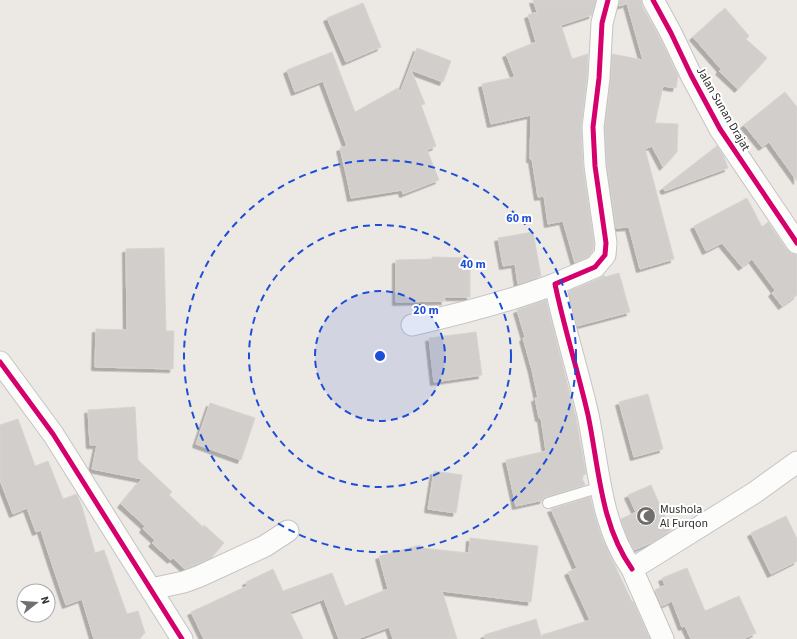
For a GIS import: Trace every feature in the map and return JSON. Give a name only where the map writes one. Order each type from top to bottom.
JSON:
[{"type":"street","points":[[412,325],[479,309],[532,293],[596,267],[605,255],[606,243],[595,166],[593,127],[599,78],[602,23],[608,0]]},
{"type":"street","name":"Jalan Sunan Drajat","points":[[653,0],[720,130],[797,243]]},
{"type":"street","points":[[555,284],[588,415],[603,501],[609,525],[625,559],[632,569],[663,639]]},
{"type":"street","points":[[0,362],[53,434],[182,639]]},
{"type":"street","points":[[632,569],[754,493],[797,462]]},
{"type":"street","points":[[151,589],[184,582],[200,576],[265,546],[288,531]]},
{"type":"lane","points":[[548,503],[601,487]]},
{"type":"building","points":[[533,0],[596,0],[592,15],[561,25],[572,59],[588,54],[581,127],[583,168],[594,243],[593,250],[588,257],[575,263],[563,221],[548,224],[544,196],[538,197],[532,159],[530,159],[531,115],[491,124],[482,84],[515,77],[506,54],[536,42],[528,15],[537,12]]},
{"type":"building","points":[[620,0],[626,0],[626,4],[619,6]]},
{"type":"building","points":[[626,0],[641,0],[642,6],[660,38],[678,76],[676,88],[663,86],[655,123],[678,124],[677,152],[663,167],[652,146],[645,149],[674,259],[640,269],[629,227],[616,228],[607,165],[605,127],[611,79],[612,54],[643,60]]},
{"type":"building","points":[[363,3],[381,47],[346,62],[327,18]]},
{"type":"building","points":[[725,8],[749,36],[746,39],[767,58],[738,89],[719,71],[721,69],[693,37]]},
{"type":"building","points":[[417,48],[451,61],[443,82],[411,70],[425,104],[421,105],[436,146],[427,150],[439,180],[403,194],[402,190],[351,198],[340,148],[347,146],[323,81],[295,92],[287,70],[332,52],[355,112],[398,88],[400,93]]},
{"type":"building","points":[[785,92],[797,107],[797,181],[769,142],[762,147],[744,125]]},
{"type":"building","points":[[717,146],[723,155],[728,168],[665,191],[663,188]]},
{"type":"building","points":[[747,198],[762,227],[768,222],[787,250],[791,254],[797,255],[797,295],[782,306],[772,293],[775,290],[752,259],[742,267],[722,243],[706,251],[694,226]]},
{"type":"building","points":[[533,232],[541,276],[518,284],[515,264],[503,266],[498,238]]},
{"type":"building","points":[[164,248],[166,331],[174,331],[173,369],[95,367],[96,329],[127,330],[126,249]]},
{"type":"building","points":[[432,257],[470,258],[470,297],[444,297],[445,301],[396,302],[396,260],[432,259]]},
{"type":"building","points":[[619,273],[630,312],[577,326],[569,291],[604,275],[605,277]]},
{"type":"building","points":[[546,300],[576,418],[586,474],[581,476],[585,485],[545,497],[544,495],[543,500],[516,506],[506,460],[546,451],[541,418],[539,418],[535,398],[538,398],[523,338],[525,337],[517,310]]},
{"type":"building","points":[[476,332],[482,375],[434,382],[429,338]]},
{"type":"building","points":[[648,394],[663,449],[634,457],[619,402]]},
{"type":"building","points":[[210,403],[255,418],[241,460],[196,444]]},
{"type":"building","points":[[135,407],[138,460],[172,492],[169,495],[203,527],[204,525],[224,543],[211,558],[185,569],[173,558],[171,560],[152,543],[155,540],[143,529],[145,526],[121,504],[142,479],[92,469],[97,445],[90,445],[88,410]]},
{"type":"building","points":[[18,419],[35,466],[48,461],[63,499],[77,494],[95,553],[104,550],[127,614],[138,611],[145,633],[139,639],[94,639],[82,599],[66,605],[41,530],[36,532],[27,508],[13,514],[0,480],[0,425]]},
{"type":"building","points":[[434,471],[462,475],[456,513],[428,509]]},
{"type":"building","name":"Mushola Al Furqon","points":[[651,485],[671,530],[653,542],[634,550],[621,519],[636,512],[628,495]]},
{"type":"building","points":[[590,497],[602,538],[650,639],[542,639],[542,635],[590,620],[568,572],[577,568],[551,509]]},
{"type":"building","points":[[786,516],[797,539],[797,561],[771,574],[751,533]]},
{"type":"building","points":[[470,538],[538,546],[531,602],[442,591],[457,639],[393,639],[389,627],[357,639],[339,639],[324,599],[290,612],[303,639],[204,639],[191,612],[247,586],[246,582],[273,569],[283,591],[332,573],[345,606],[388,589],[379,556],[420,545],[421,548],[469,553]]},
{"type":"building","points":[[687,568],[705,611],[739,596],[756,633],[743,639],[691,639],[685,626],[682,627],[672,601],[662,606],[655,590],[665,585],[662,578]]},
{"type":"building","points":[[536,619],[542,639],[485,639],[484,635]]},
{"type":"cycle path","points":[[608,0],[602,23],[599,78],[593,127],[595,166],[606,243],[605,255],[595,267],[555,284],[588,415],[598,475],[607,514],[621,552],[632,569]]},
{"type":"cycle path","points":[[653,0],[720,129],[797,243]]},
{"type":"cycle path","points":[[0,362],[53,434],[182,639]]},
{"type":"place","name":"Mushola Al Furqon","points":[[646,516]]}]
